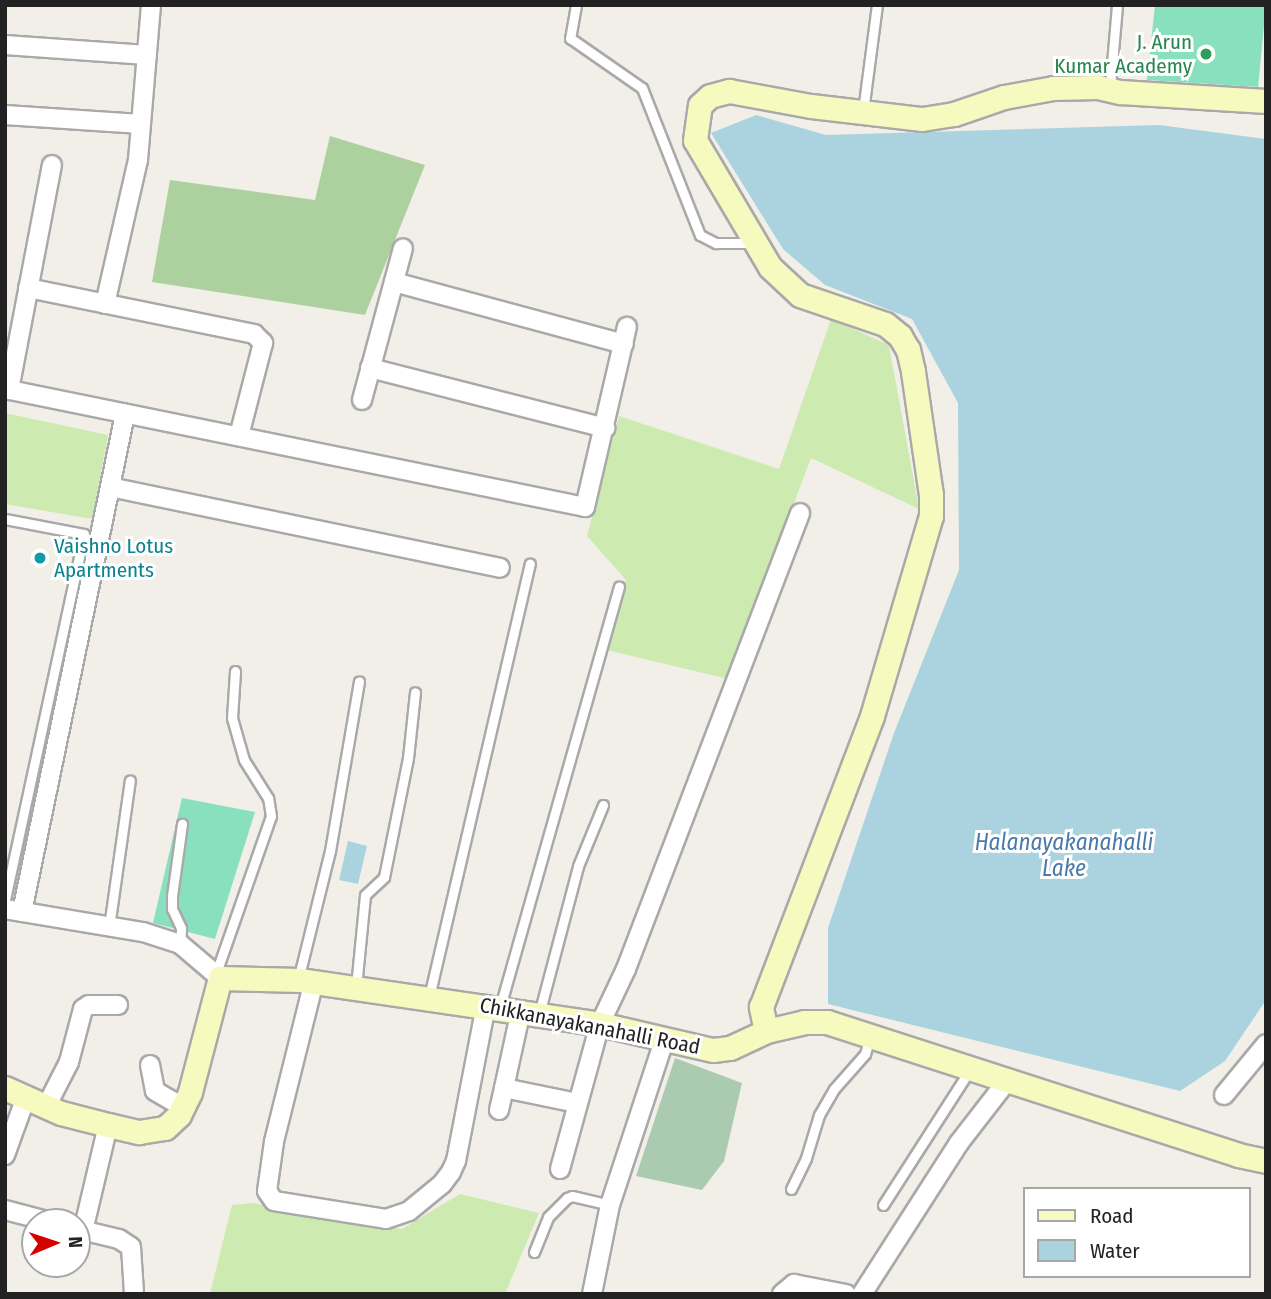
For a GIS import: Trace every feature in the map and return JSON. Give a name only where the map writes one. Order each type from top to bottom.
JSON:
[{"type":"street","points":[[105,304],[138,160],[151,5]]},
{"type":"street","points":[[5,45],[147,55]]},
{"type":"street","points":[[766,1031],[761,1007],[872,716],[932,509],[913,371],[908,350],[900,336],[885,324],[800,295],[770,267],[695,140],[700,105],[710,96],[729,91],[922,119],[954,114],[1004,97],[1053,88],[1098,87],[1266,101]]},
{"type":"street","points":[[5,115],[141,124]]},
{"type":"street","points":[[52,166],[7,390],[585,507],[626,336],[394,282]]},
{"type":"street","points":[[362,400],[403,248]]},
{"type":"street","points":[[28,288],[254,334],[263,343],[239,436]]},
{"type":"street","points":[[370,368],[605,428]]},
{"type":"street","points":[[18,1093],[108,1125],[139,1132],[165,1128],[183,1107],[190,1092],[218,975],[180,944],[142,932],[14,911],[125,414]]},
{"type":"street","points":[[110,487],[500,568]]},
{"type":"street","points":[[560,1169],[600,1024],[631,956],[800,513]]},
{"type":"street","name":"Chikkanayakanahalli Road","points":[[218,975],[306,981],[512,1009],[600,1024],[664,1041],[713,1050],[730,1048],[766,1031],[804,1022],[827,1022],[1266,1161]]},
{"type":"street","points":[[306,981],[267,1191],[274,1201],[386,1219],[409,1211],[442,1184],[451,1172],[512,1009]]},
{"type":"street","points":[[5,1156],[18,1093],[69,1062],[83,1009],[89,1005],[118,1005]]},
{"type":"street","points":[[499,1110],[504,1088],[512,1009]]},
{"type":"street","points":[[592,1294],[610,1205],[664,1041]]},
{"type":"street","points":[[1224,1095],[1266,1044]]},
{"type":"street","points":[[150,1065],[155,1091],[183,1107]]},
{"type":"street","points":[[862,1294],[959,1143],[1007,1081]]},
{"type":"street","points":[[504,1088],[578,1103]]},
{"type":"street","points":[[86,1208],[108,1125]]},
{"type":"street","points":[[91,1233],[119,1239],[131,1247],[134,1293]]},
{"type":"street","points":[[782,1294],[794,1284],[846,1294]]},
{"type":"lane","points":[[576,5],[570,38],[642,88],[697,229],[705,239],[716,243],[755,243]]},
{"type":"lane","points":[[863,112],[877,5]]},
{"type":"lane","points":[[1109,90],[1117,5]]},
{"type":"lane","points":[[5,519],[84,534],[5,899]]},
{"type":"lane","points":[[429,997],[530,564]]},
{"type":"lane","points":[[512,1009],[619,587]]},
{"type":"lane","points":[[218,975],[271,816],[268,798],[244,760],[232,718],[235,671]]},
{"type":"lane","points":[[306,981],[359,681]]},
{"type":"lane","points":[[356,987],[365,895],[384,877],[408,758],[415,692]]},
{"type":"lane","points":[[109,927],[130,780]]},
{"type":"lane","points":[[512,1009],[603,805]]},
{"type":"lane","points":[[180,944],[181,928],[172,909],[172,896],[183,824]]},
{"type":"lane","points":[[791,1189],[806,1158],[819,1115],[834,1089],[865,1054],[870,1035]]},
{"type":"lane","points":[[883,1205],[971,1066]]},
{"type":"lane","points":[[534,1252],[548,1217],[567,1198],[572,1196],[610,1205]]},
{"type":"green space","name":"J. Arun Kumar Academy","points":[[1155,5],[1266,5],[1258,87],[1147,80]]},
{"type":"green space","points":[[330,136],[425,165],[365,315],[152,282],[170,180],[315,200]]},
{"type":"green space","points":[[831,319],[889,345],[919,509],[811,458],[728,679],[607,650],[626,580],[587,536],[619,416],[779,469]]},
{"type":"green space","points":[[5,413],[108,435],[92,519],[5,504]]},
{"type":"green space","points":[[182,798],[255,812],[215,939],[153,923]]},
{"type":"green space","points":[[675,1058],[742,1083],[724,1161],[702,1190],[636,1176]]},
{"type":"green space","points":[[460,1194],[539,1213],[505,1294],[210,1294],[232,1205],[252,1203],[402,1229]]},
{"type":"water","name":"Halanayakanahalli Lake","points":[[756,115],[826,135],[1159,125],[1266,139],[1266,1000],[1225,1061],[1180,1091],[828,1004],[828,928],[894,733],[959,570],[958,403],[912,319],[825,285],[783,249],[711,133]]},
{"type":"water","points":[[348,841],[367,846],[358,884],[339,880]]},
{"type":"place","name":"J. Arun Kumar Academy","points":[[1206,54]]},
{"type":"place","name":"Vaishno Lotus Apartments","points":[[40,558]]}]
